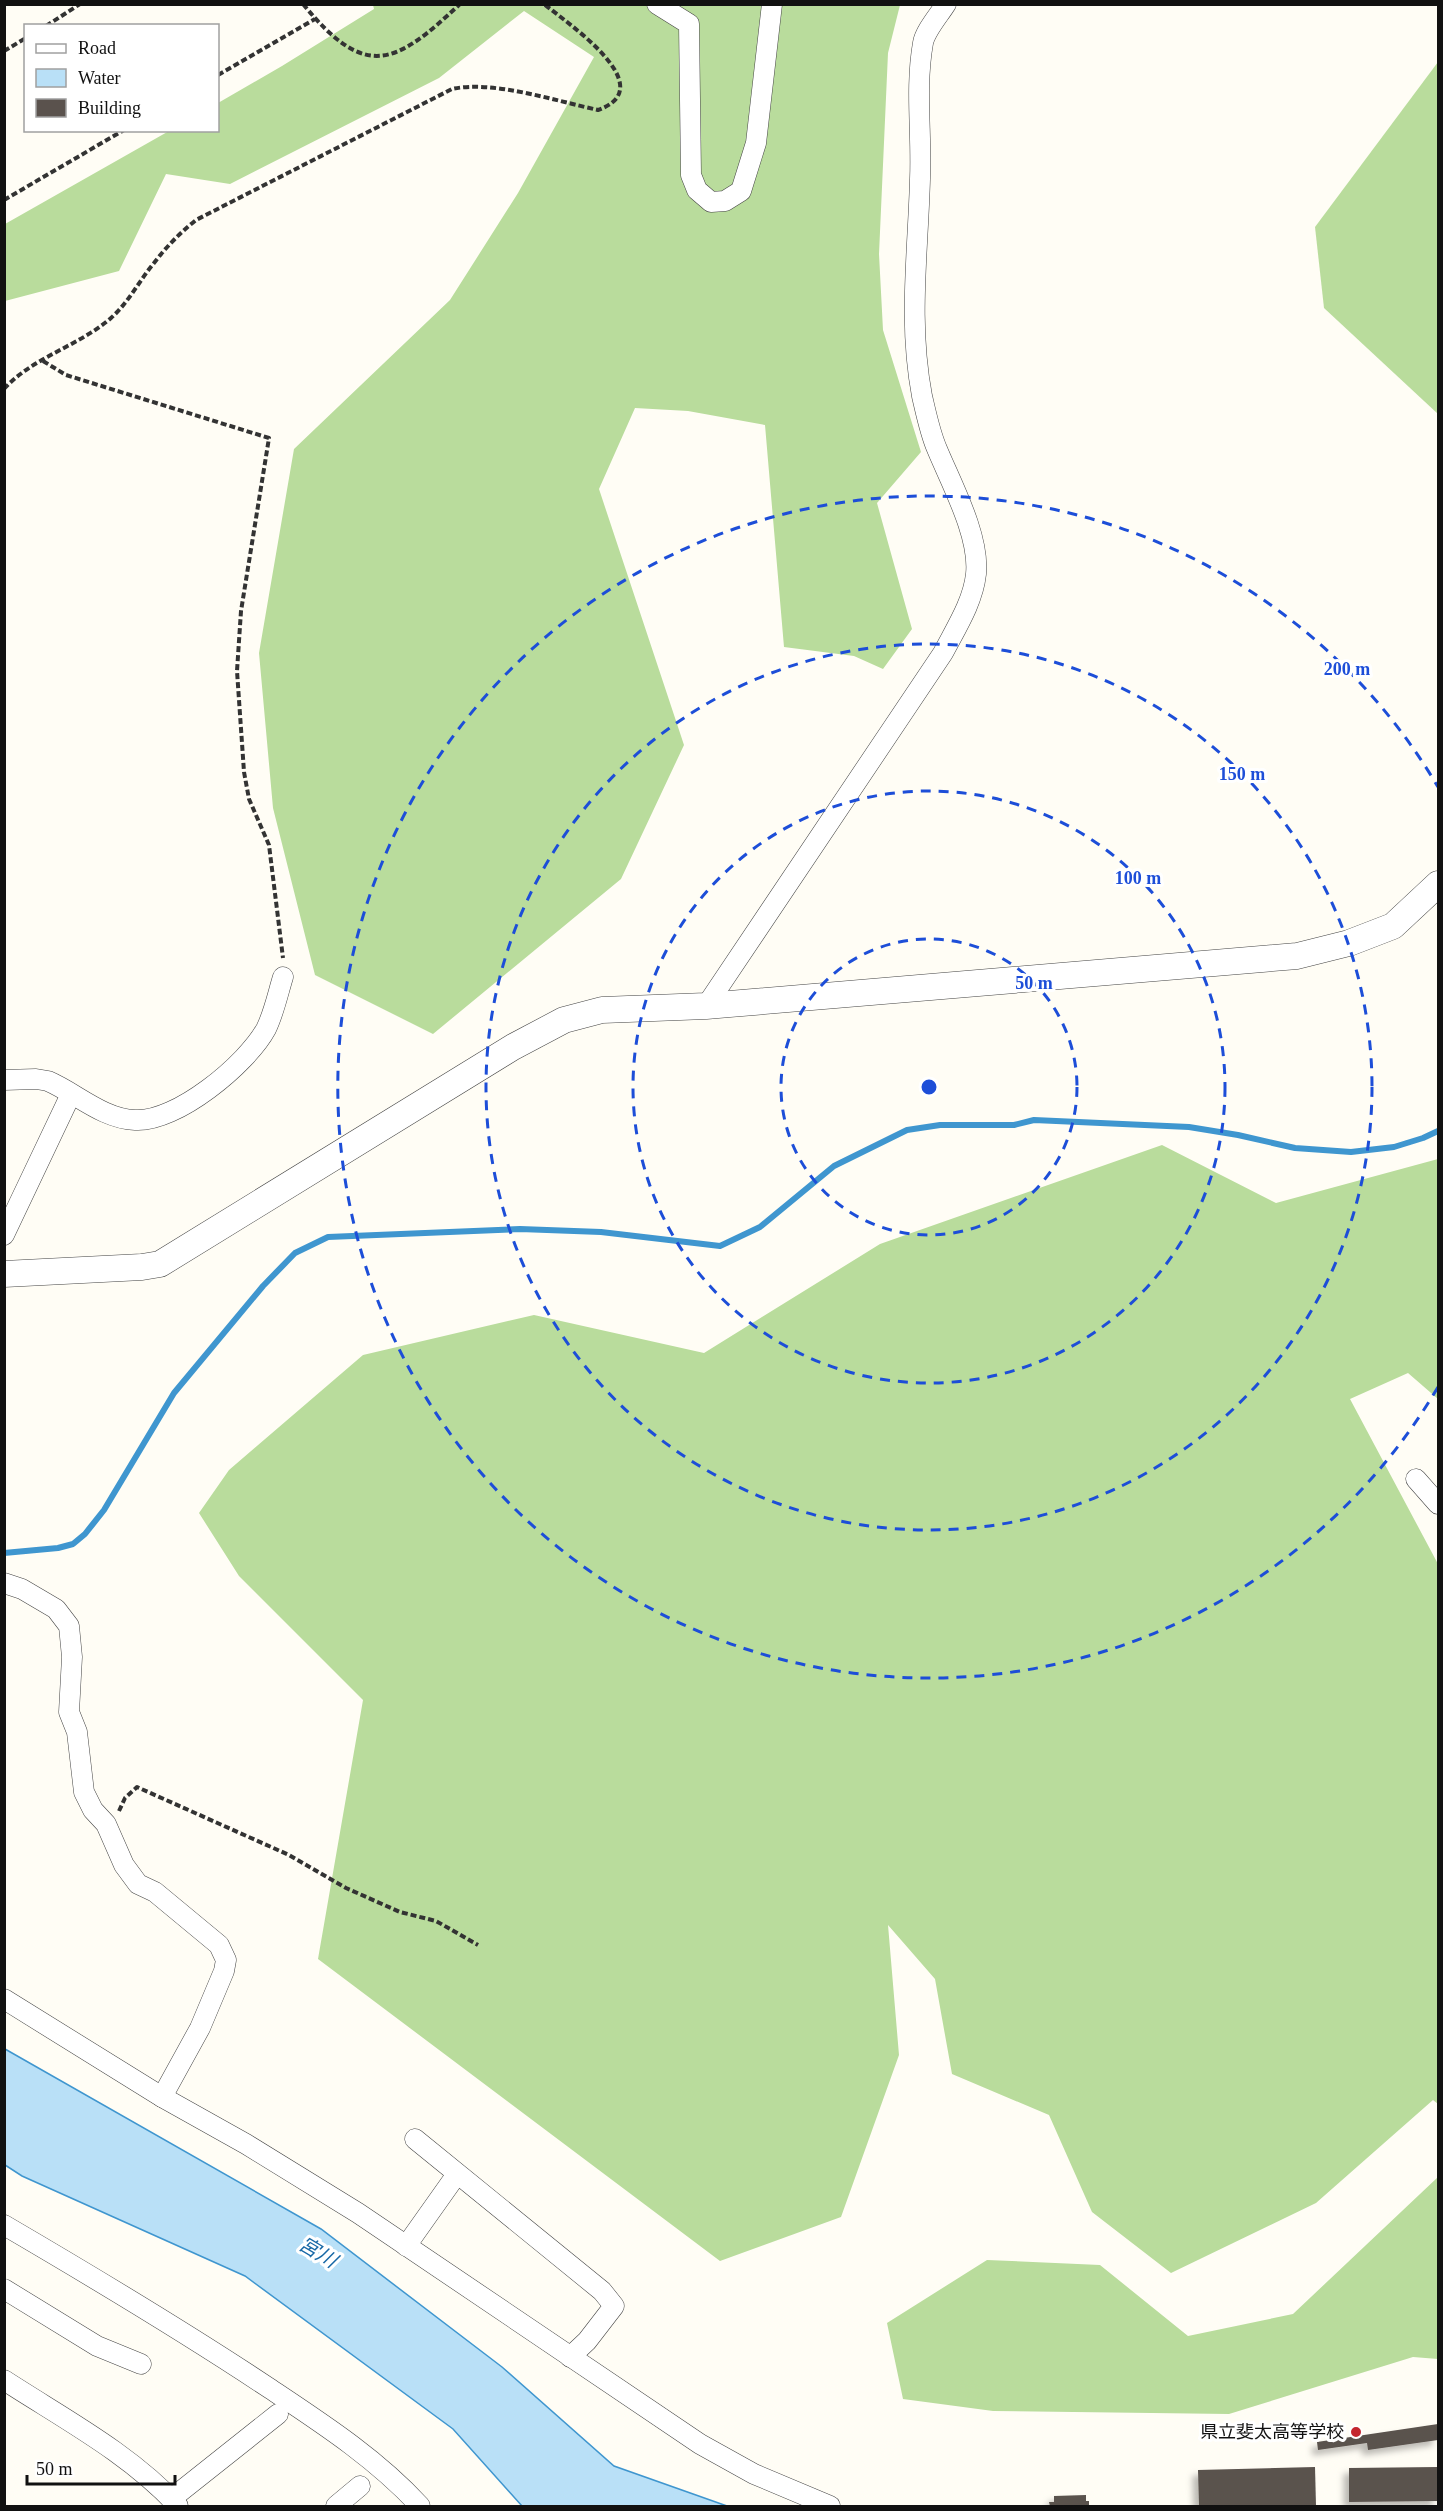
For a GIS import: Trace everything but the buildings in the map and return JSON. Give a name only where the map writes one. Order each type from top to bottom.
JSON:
[{"type":"street","points":[[657,4],[689,24],[691,175],[697,190],[711,202],[725,201],[741,191],[756,143],[772,4]]},
{"type":"street","points":[[706,1006],[944,653],[966,608],[976,574],[975,554],[964,515],[935,446],[922,397],[914,331],[913,281],[920,178],[919,115],[923,41],[946,4]]},
{"type":"street","points":[[4,1274],[142,1267],[160,1264],[513,1047],[564,1020],[602,1010],[706,1006],[1297,956],[1349,944],[1393,926],[1438,884]]},
{"type":"street","points":[[4,1080],[48,1081],[119,1117],[135,1120],[171,1113],[217,1082],[244,1058],[266,1029],[283,977]]},
{"type":"street","points":[[4,1235],[71,1094]]},
{"type":"street","points":[[1416,1479],[1438,1504]]},
{"type":"street","points":[[4,1583],[22,1589],[56,1609],[69,1626],[72,1657],[69,1712],[77,1732],[84,1792],[93,1810],[106,1824],[113,1845],[124,1865],[138,1884],[155,1892],[219,1945],[225,1953],[224,1971],[200,2028],[162,2097]]},
{"type":"street","points":[[4,1999],[162,2097],[311,2183],[727,2460],[771,2482],[830,2506]]},
{"type":"street","points":[[415,2139],[602,2291],[614,2306],[587,2341],[570,2356]]},
{"type":"street","points":[[406,2246],[457,2174]]},
{"type":"street","points":[[4,2225],[220,2356],[322,2423],[357,2448],[420,2506]]},
{"type":"street","points":[[4,2289],[97,2346],[141,2364]]},
{"type":"street","points":[[8,2386],[108,2446],[143,2472],[174,2503],[278,2414]]},
{"type":"street","points":[[336,2506],[360,2486]]},
{"type":"path","points":[[49,24],[80,4]]},
{"type":"path","points":[[303,4],[331,35],[360,54],[376,57],[389,56],[426,36],[460,4]]},
{"type":"path","points":[[4,389],[19,375],[90,334],[112,317],[176,237],[195,220],[452,89],[467,86],[490,87],[598,111],[609,107],[618,98],[621,89],[616,69],[576,30],[544,4]]},
{"type":"path","points":[[219,74],[315,19]]},
{"type":"path","points":[[4,51],[24,39]]},
{"type":"path","points":[[4,200],[121,132]]},
{"type":"path","points":[[43,361],[66,375],[269,438],[241,611],[237,671],[244,772],[249,799],[269,845],[282,939],[283,977]]},
{"type":"path","points":[[113,1845],[119,1810],[125,1798],[137,1786],[289,1855],[346,1888],[400,1912],[436,1921],[478,1945]]},
{"type":"green space","points":[[373,5],[900,5],[888,53],[879,254],[883,330],[921,452],[877,503],[912,629],[883,669],[854,656],[784,647],[765,425],[688,411],[635,408],[599,489],[684,745],[621,879],[433,1034],[315,975],[273,808],[259,653],[294,449],[450,300],[518,193],[594,57],[524,11],[439,78],[230,184],[166,174],[119,271],[5,301],[5,224],[167,132],[219,132],[219,102],[374,9]]},
{"type":"green space","points":[[1438,62],[1438,414],[1324,308],[1315,227]]},
{"type":"green space","points":[[1162,1145],[1276,1203],[1438,1159],[1438,1399],[1408,1373],[1350,1399],[1438,1564],[1438,2104],[1433,2100],[1316,2203],[1171,2273],[1092,2212],[1049,2115],[952,2074],[935,1979],[888,1925],[899,2055],[841,2217],[720,2261],[318,1959],[363,1700],[239,1576],[199,1513],[229,1470],[363,1355],[534,1315],[704,1353],[880,1244]]},
{"type":"green space","points":[[1438,2177],[1438,2359],[1413,2357],[1229,2414],[993,2411],[903,2399],[887,2323],[987,2260],[1100,2265],[1188,2336],[1293,2314]]},
{"type":"water","name":"宮川","points":[[5,2049],[321,2229],[502,2367],[614,2466],[727,2506],[522,2506],[453,2429],[245,2276],[22,2176],[5,2165]]},
{"type":"waterway","points":[[4,1553],[58,1548],[73,1544],[85,1534],[104,1510],[174,1393],[263,1286],[295,1253],[328,1237],[520,1229],[601,1232],[720,1246],[760,1227],[834,1166],[907,1130],[940,1125],[1014,1125],[1034,1120],[1189,1127],[1295,1148],[1351,1152],[1394,1147],[1438,1131]]},
{"type":"place","name":"県立斐太高等学校","points":[[1356,2432]]}]
